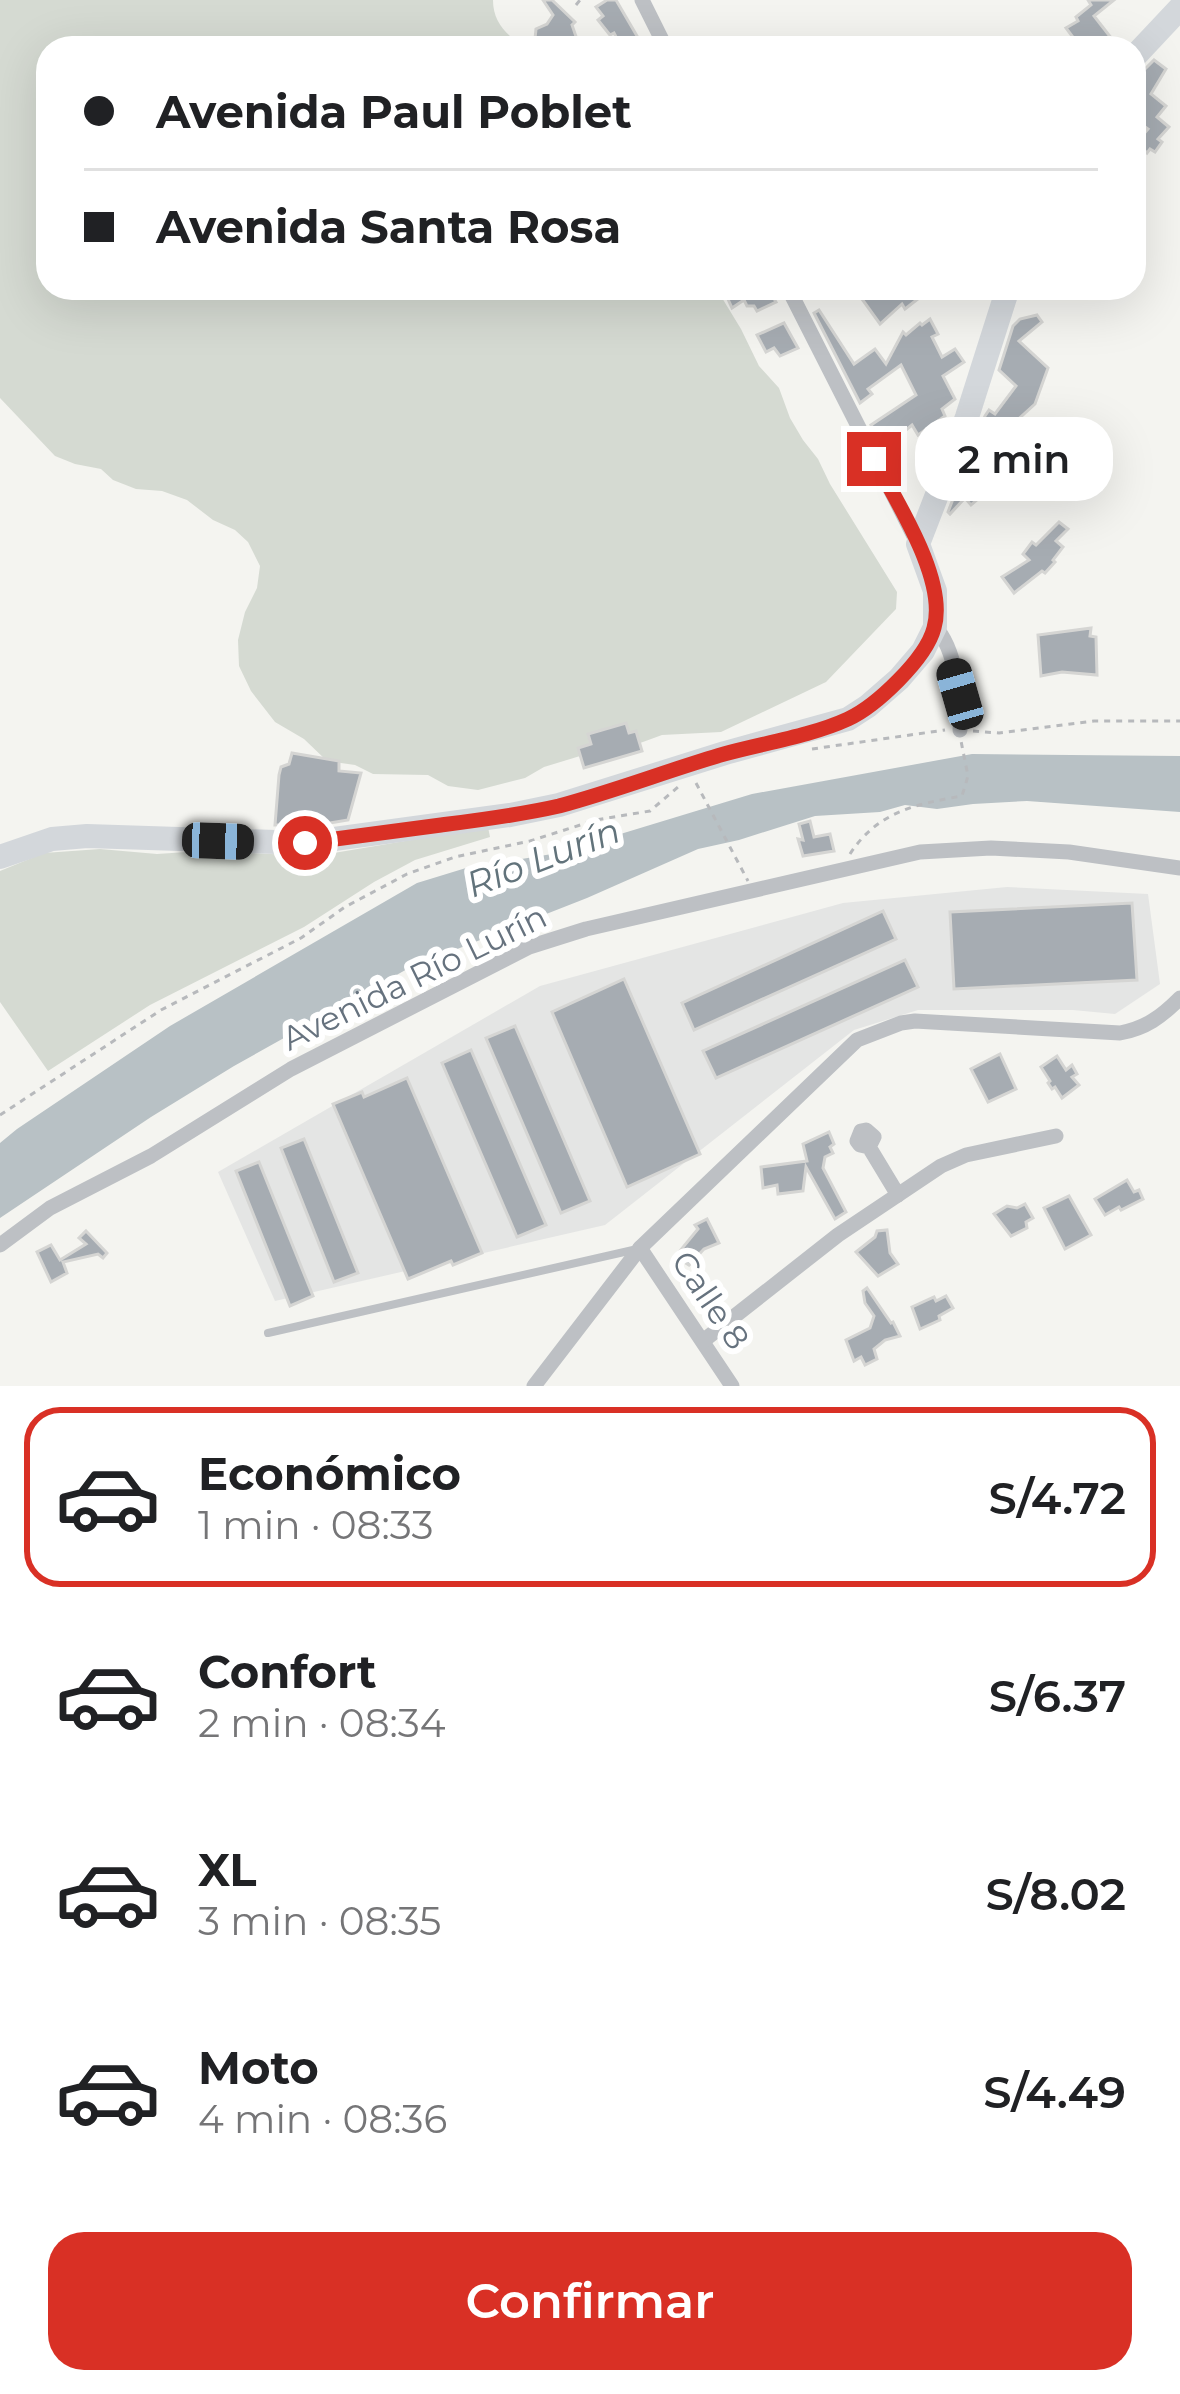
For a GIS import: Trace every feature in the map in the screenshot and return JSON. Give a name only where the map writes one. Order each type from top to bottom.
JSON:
[{"type":"main road","points":[[1146,45],[1180,8]]},
{"type":"main road","points":[[0,857],[52,839],[87,836],[305,843],[510,815],[560,806],[848,719],[899,679],[923,651],[935,627],[935,591],[918,544],[967,417],[1004,300]]},
{"type":"street","points":[[642,0],[660,36]]},
{"type":"street","points":[[794,300],[918,544]]},
{"type":"street","points":[[935,627],[945,640],[960,694],[960,730]]},
{"type":"street","name":"Avenida Río Lurín","points":[[0,1245],[50,1208],[151,1156],[291,1069],[529,946],[586,928],[920,852],[991,848],[1069,852],[1180,868]]},
{"type":"street","points":[[534,1386],[640,1248],[857,1040],[915,1021],[1120,1033],[1141,1029],[1180,998]]},
{"type":"street","points":[[703,1342],[838,1235],[951,1161],[1056,1136]]},
{"type":"street","points":[[869,1147],[898,1196]]},
{"type":"street","name":"Calle 8","points":[[640,1248],[732,1386]]},
{"type":"lane","points":[[268,1333],[640,1248]]},
{"type":"path","points":[[804,750],[915,732],[999,733],[1094,721],[1180,721]]},
{"type":"path","points":[[839,871],[859,841],[892,813],[962,796],[968,776],[960,730]]},
{"type":"path","points":[[0,1115],[161,1010],[301,938],[345,907],[407,874],[454,856],[650,811],[681,784]]},
{"type":"path","points":[[700,790],[739,863]]},
{"type":"shaded area","points":[[0,0],[493,0],[495,15],[510,36],[36,36],[36,300],[723,300],[897,592],[896,609],[826,682],[721,732],[662,735],[621,750],[603,749],[478,790],[448,786],[428,775],[373,774],[355,765],[327,761],[304,739],[275,722],[251,691],[239,666],[238,640],[260,566],[248,542],[187,500],[136,489],[101,469],[55,456],[0,398]]},
{"type":"shaded area","points":[[488,827],[490,837],[415,860],[304,927],[150,1005],[48,1071],[0,1002],[0,871],[44,853],[100,849],[316,856]]},
{"type":"shaded area","points":[[1007,887],[1148,894],[1160,984],[1115,1014],[918,1010],[854,1030],[605,1225],[275,1301],[218,1172],[540,986],[843,903]]},
{"type":"water","name":"Río Lurín","points":[[972,754],[1180,756],[1180,812],[1027,801],[937,809],[905,805],[880,812],[815,816],[698,849],[409,968],[234,1066],[0,1218],[0,1143],[17,1129],[170,1026],[417,883],[466,868],[558,853],[752,794]]},
{"type":"building","points":[[543,0],[552,0],[575,22],[576,36],[535,36],[536,29],[553,15]]},
{"type":"building","points":[[616,0],[637,36],[610,35],[598,20],[603,16],[596,7]]},
{"type":"building","points":[[1088,0],[1114,0],[1094,16],[1110,36],[1072,36],[1066,28],[1091,5]]},
{"type":"building","points":[[1154,60],[1166,69],[1151,94],[1166,106],[1157,117],[1169,127],[1158,139],[1162,142],[1155,152],[1147,153],[1148,129],[1146,68]]},
{"type":"building","points":[[744,300],[776,302],[757,311]]},
{"type":"building","points":[[863,300],[917,300],[905,309],[902,304],[880,324]]},
{"type":"building","points":[[819,310],[854,364],[875,349],[886,364],[903,332],[906,335],[930,319],[942,357],[955,349],[964,362],[943,376],[955,399],[942,409],[945,416],[918,435],[912,425],[885,447],[871,425],[916,395],[901,365],[868,389],[872,394],[860,403],[814,313]]},
{"type":"building","points":[[1037,315],[1042,322],[1019,341],[1048,368],[1035,404],[1013,424],[1033,438],[1017,457],[1009,451],[1000,464],[990,456],[976,475],[991,488],[971,505],[965,498],[950,514],[985,416],[989,410],[995,414],[1016,386],[999,370],[1013,326]]},
{"type":"building","points":[[784,323],[798,348],[780,356],[774,348],[766,352],[757,335]]},
{"type":"building","points":[[1059,522],[1068,529],[1056,541],[1063,547],[1055,562],[1014,593],[1002,577],[1029,560],[1023,554],[1032,542],[1036,545]]},
{"type":"building","points":[[1091,628],[1090,636],[1096,637],[1097,675],[1062,672],[1041,676],[1038,635]]},
{"type":"building","points":[[626,723],[629,733],[636,731],[642,751],[584,768],[578,748],[591,744],[588,734]]},
{"type":"building","points":[[292,753],[339,761],[339,771],[361,773],[348,820],[275,825],[279,775]]},
{"type":"building","points":[[810,821],[814,837],[830,834],[834,851],[803,856],[799,824]]},
{"type":"building","points":[[1132,903],[1137,980],[954,989],[950,912]]},
{"type":"building","points":[[883,911],[896,939],[694,1030],[682,1003]]},
{"type":"building","points":[[905,960],[918,987],[716,1078],[703,1051]]},
{"type":"building","points":[[624,979],[700,1154],[627,1187],[552,1012]]},
{"type":"building","points":[[515,1026],[590,1201],[561,1213],[486,1038]]},
{"type":"building","points":[[471,1050],[546,1225],[517,1237],[442,1063]]},
{"type":"building","points":[[1000,1054],[1016,1089],[988,1102],[971,1069]]},
{"type":"building","points":[[1057,1056],[1066,1070],[1072,1065],[1077,1074],[1072,1077],[1079,1085],[1062,1098],[1041,1067]]},
{"type":"building","points":[[407,1078],[482,1253],[408,1279],[333,1104],[362,1092],[364,1097]]},
{"type":"building","points":[[829,1132],[833,1153],[825,1157],[823,1168],[846,1212],[835,1219],[806,1167],[803,1191],[778,1194],[777,1185],[763,1188],[761,1167],[807,1161],[803,1144]]},
{"type":"building","points":[[304,1139],[358,1273],[334,1282],[281,1148]]},
{"type":"building","points":[[259,1162],[313,1296],[290,1306],[236,1171]]},
{"type":"building","points":[[1127,1180],[1143,1199],[1105,1215],[1095,1199]]},
{"type":"building","points":[[1069,1196],[1091,1235],[1065,1249],[1044,1208]]},
{"type":"building","points":[[1025,1204],[1033,1218],[1026,1222],[1027,1228],[1011,1236],[994,1214],[1007,1206]]},
{"type":"building","points":[[707,1219],[719,1243],[704,1249],[689,1265],[679,1252],[698,1229],[695,1225]]},
{"type":"building","points":[[887,1230],[890,1253],[898,1264],[878,1276],[856,1252],[877,1231]]},
{"type":"building","points":[[86,1231],[107,1253],[103,1258],[98,1254],[63,1262],[67,1273],[51,1282],[37,1252],[51,1245],[60,1260],[86,1244],[79,1238]]},
{"type":"building","points":[[867,1288],[900,1336],[874,1349],[877,1359],[865,1365],[861,1357],[854,1361],[846,1340],[870,1328],[874,1316],[865,1303]]},
{"type":"building","points":[[946,1296],[953,1308],[920,1329],[912,1307]]},
{"type":"route","points":[[305,843],[560,806],[848,719],[868,706],[923,651],[935,627],[935,591],[918,544],[874,459]]}]
